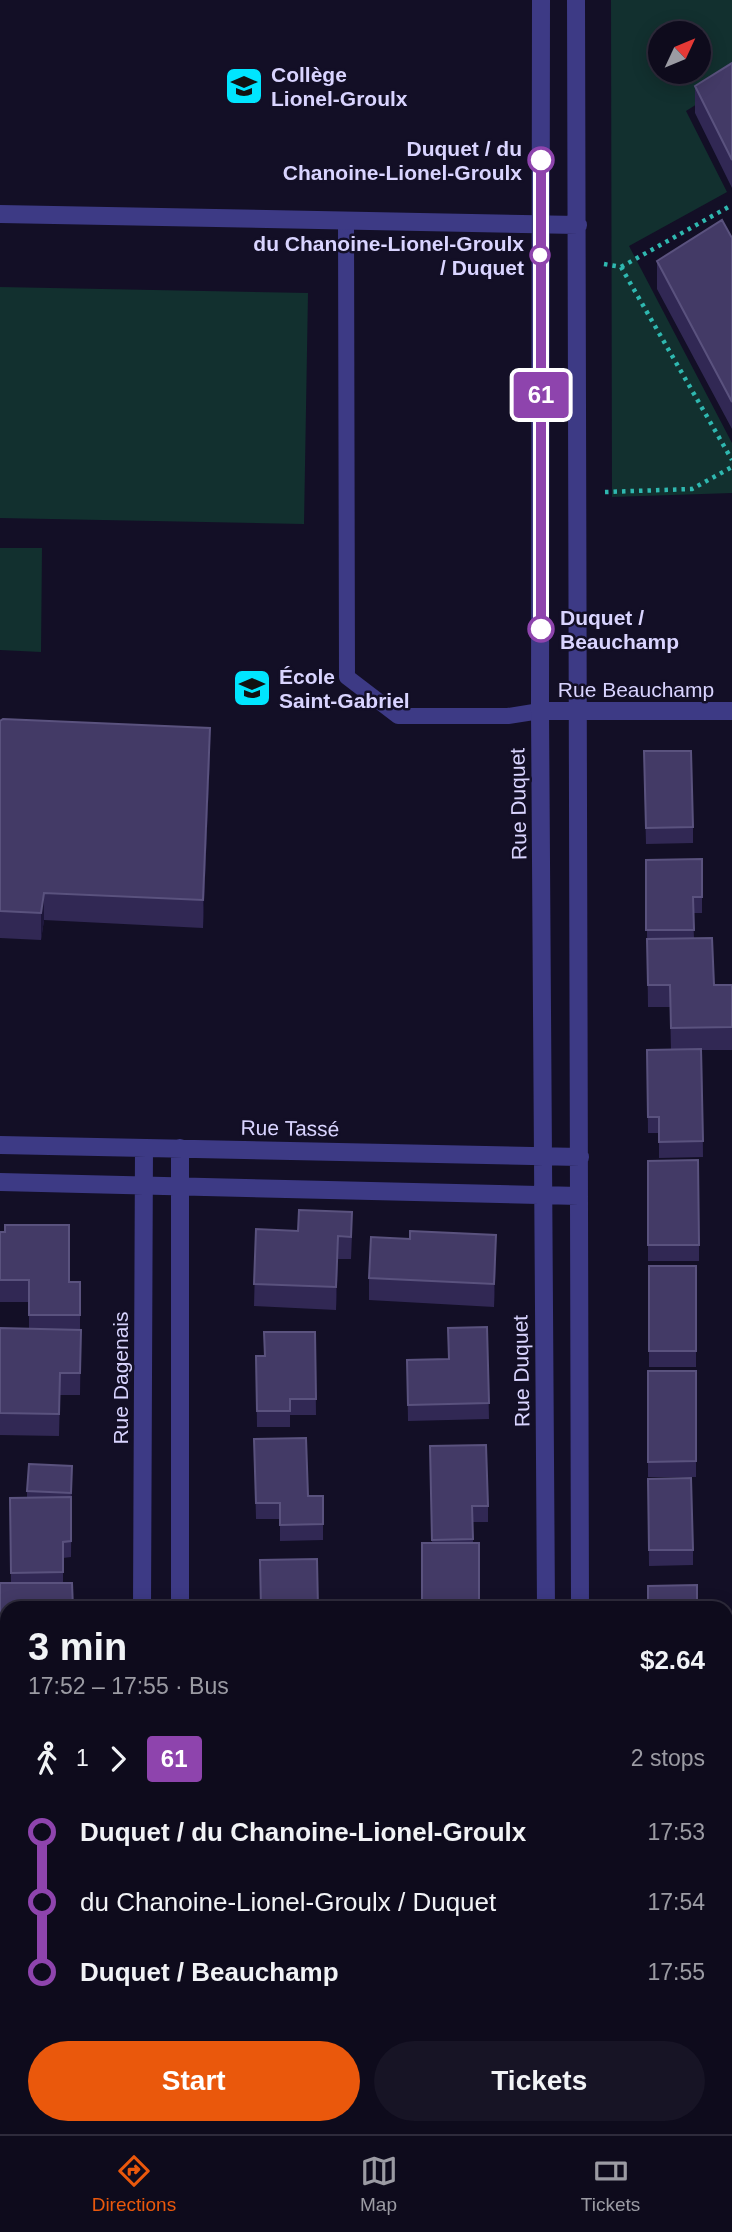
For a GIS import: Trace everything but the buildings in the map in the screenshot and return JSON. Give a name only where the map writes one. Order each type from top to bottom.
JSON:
[{"type":"street","name":"Rue Duquet","points":[[541,0],[540,711],[546,1601]]},
{"type":"street","points":[[576,0],[580,1601]]},
{"type":"street","points":[[0,214],[578,225]]},
{"type":"street","name":"Rue Beauchamp","points":[[540,711],[732,711]]},
{"type":"street","name":"Rue Tassé","points":[[0,1145],[580,1157]]},
{"type":"street","name":"Rue Dagenais","points":[[142,1601],[144,1148]]},
{"type":"street","points":[[180,1148],[180,1601]]},
{"type":"street","points":[[0,1182],[579,1196]]},
{"type":"lane","points":[[346,221],[347,677],[398,716],[508,716],[540,711]]},
{"type":"path","points":[[604,264],[621,267],[732,205]]},
{"type":"path","points":[[621,267],[732,460]]},
{"type":"path","points":[[605,492],[692,489],[732,467]]},
{"type":"green space","points":[[611,0],[732,0],[732,82],[686,111],[727,192],[629,246],[732,443],[732,493],[612,497]]},
{"type":"green space","points":[[0,287],[308,293],[304,524],[0,518]]},
{"type":"green space","points":[[0,548],[42,548],[41,652],[0,650]]},
{"type":"bus line","name":"61","points":[[541,160],[541,629]]},
{"type":"place","name":"Collège Lionel-Groulx","points":[[244,86]]},
{"type":"place","name":"Duquet / du Chanoine-Lionel-Groulx","points":[[541,160]]},
{"type":"place","name":"du Chanoine-Lionel-Groulx / Duquet","points":[[540,255]]},
{"type":"place","name":"Duquet / Beauchamp","points":[[541,629]]},
{"type":"place","name":"École Saint-Gabriel","points":[[252,688]]}]
